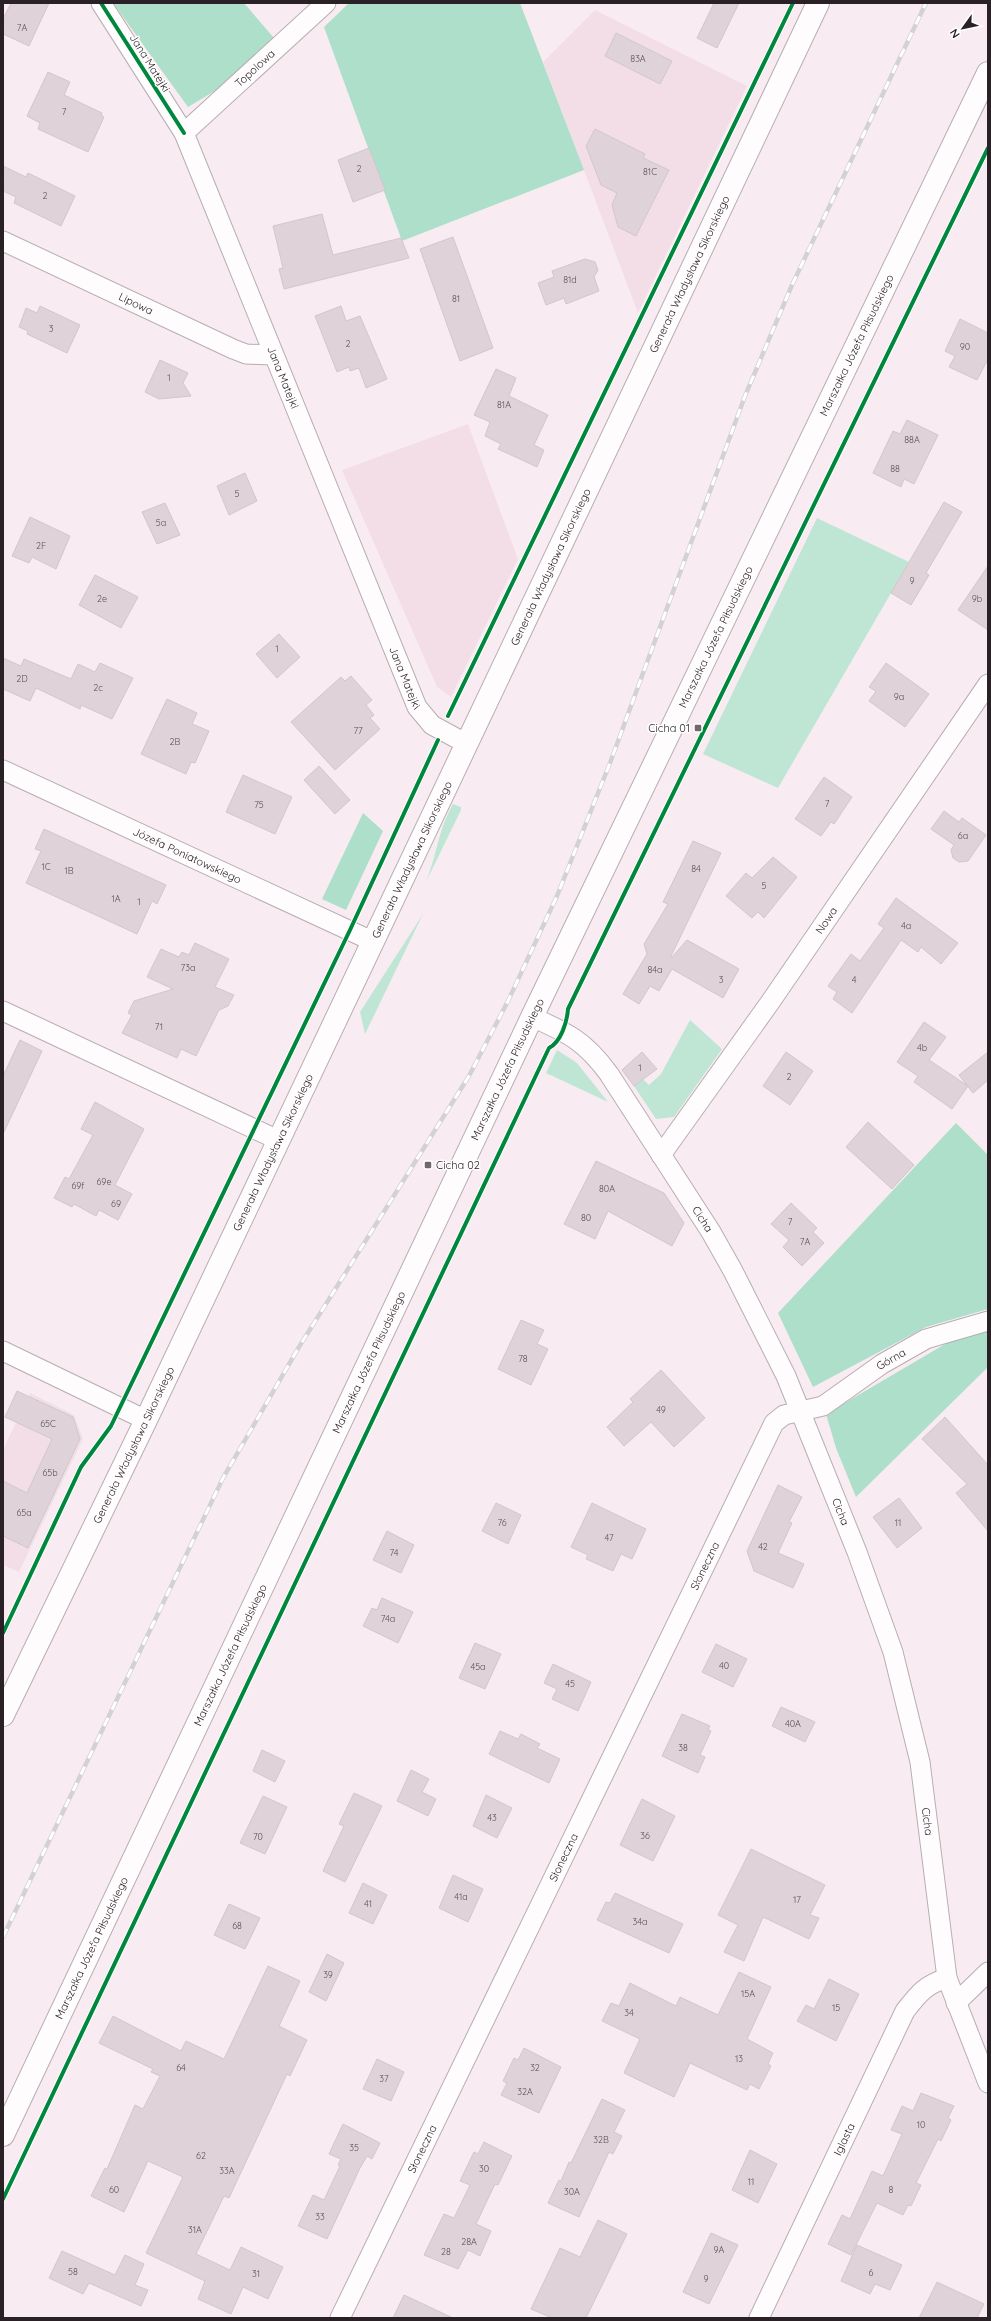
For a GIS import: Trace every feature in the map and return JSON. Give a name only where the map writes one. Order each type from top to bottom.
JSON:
[{"type":"main road","name":"Generała Władysława Sikorskiego","points":[[3,1715],[146,1420],[818,3]]},
{"type":"main road","name":"Marszałka Józefa Piłsudskiego","points":[[3,2135],[532,1017],[988,73]]},
{"type":"street","name":"Jana Matejki","points":[[101,3],[184,133],[272,355],[417,707],[432,725],[467,744]]},
{"type":"street","name":"Topolowa","points":[[184,133],[326,3]]},
{"type":"street","name":"Lipowa","points":[[3,241],[234,349],[246,354],[272,355]]},
{"type":"street","name":"Nowa","points":[[661,1155],[771,1001],[988,684]]},
{"type":"street","name":"Józefa Poniatowskiego","points":[[3,770],[372,941]]},
{"type":"street","points":[[3,1011],[278,1140]]},
{"type":"street","name":"Cicha","points":[[532,1017],[579,1040],[597,1057],[711,1232],[733,1271],[786,1376],[857,1552],[893,1652],[908,1706],[920,1762],[947,1978],[988,2083]]},
{"type":"street","name":"Górna","points":[[801,1412],[823,1406],[882,1364],[926,1339],[988,1321]]},
{"type":"street","points":[[3,1351],[146,1420]]},
{"type":"street","name":"Słoneczna","points":[[340,2318],[774,1423],[784,1415],[801,1412]]},
{"type":"street","points":[[956,2003],[988,1972]]},
{"type":"street","name":"Iglasta","points":[[759,2318],[905,2011],[920,1991],[932,1983],[947,1978]]},
{"type":"shaded area","points":[[595,10],[747,86],[638,313],[543,62]]},
{"type":"shaded area","points":[[468,424],[518,559],[451,697],[437,687],[342,470]]},
{"type":"shaded area","points":[[30,1393],[74,1415],[83,1439],[19,1572],[3,1565],[3,1450]]},
{"type":"green space","points":[[113,3],[244,3],[274,38],[218,89],[188,107]]},
{"type":"green space","points":[[349,3],[520,3],[584,170],[402,241],[324,27]]},
{"type":"green space","points":[[817,518],[909,562],[778,788],[703,754]]},
{"type":"green space","points":[[453,804],[461,807],[461,810],[426,882],[444,823]]},
{"type":"green space","points":[[363,813],[383,831],[346,910],[322,899]]},
{"type":"green space","points":[[423,914],[365,1034],[360,1012]]},
{"type":"green space","points":[[690,1020],[722,1049],[674,1117],[656,1119],[634,1086],[643,1079],[649,1085],[661,1074]]},
{"type":"green space","points":[[557,1050],[577,1063],[608,1102],[546,1073]]},
{"type":"green space","points":[[956,1123],[988,1155],[988,1309],[926,1327],[813,1387],[778,1313]]},
{"type":"green space","points":[[988,1331],[988,1367],[856,1497],[836,1448],[826,1414],[952,1340]]},
{"type":"building","points":[[11,3],[49,3],[29,46],[3,34],[3,19]]},
{"type":"building","points":[[714,3],[739,3],[717,48],[697,38]]},
{"type":"building","points":[[616,33],[672,61],[660,84],[605,56]]},
{"type":"building","points":[[48,72],[70,82],[64,95],[102,113],[101,115],[104,117],[88,152],[38,129],[40,123],[27,116]]},
{"type":"building","points":[[595,129],[645,154],[643,158],[669,170],[636,236],[618,227],[612,205],[617,193],[601,185],[586,146]]},
{"type":"building","points":[[369,148],[385,190],[353,202],[338,160]]},
{"type":"building","points":[[3,166],[26,177],[28,173],[75,196],[61,226],[14,203],[16,197],[3,191]]},
{"type":"building","points":[[322,214],[333,255],[401,238],[409,258],[284,289],[279,269],[283,268],[273,226]]},
{"type":"building","points":[[453,237],[493,348],[460,361],[420,249]]},
{"type":"building","points":[[585,259],[595,262],[598,270],[594,277],[599,291],[566,304],[564,298],[546,305],[538,283],[554,277],[552,271]]},
{"type":"building","points":[[40,306],[80,325],[67,353],[27,334],[28,331],[19,327],[26,308],[37,313]]},
{"type":"building","points":[[341,306],[346,321],[360,316],[387,379],[366,388],[359,368],[350,371],[349,367],[337,372],[315,316]]},
{"type":"building","points":[[960,319],[988,333],[988,359],[977,380],[949,367],[955,356],[945,351]]},
{"type":"building","points":[[160,360],[188,373],[183,383],[191,396],[159,399],[145,392]]},
{"type":"building","points":[[496,369],[516,378],[509,396],[548,415],[534,445],[544,450],[537,467],[498,449],[501,444],[485,436],[490,422],[474,415]]},
{"type":"building","points":[[907,420],[938,435],[914,484],[904,479],[901,487],[873,473],[893,431],[900,434]]},
{"type":"building","points":[[245,473],[257,501],[229,515],[217,486]]},
{"type":"building","points":[[944,502],[962,512],[926,573],[929,575],[911,605],[891,593]]},
{"type":"building","points":[[165,503],[180,535],[157,544],[142,512]]},
{"type":"building","points":[[30,517],[70,536],[56,569],[32,557],[29,563],[12,556]]},
{"type":"building","points":[[988,566],[988,630],[958,610]]},
{"type":"building","points":[[95,575],[138,597],[121,628],[79,605]]},
{"type":"building","points":[[279,634],[300,657],[277,678],[256,654]]},
{"type":"building","points":[[3,658],[21,666],[24,659],[71,679],[78,664],[95,672],[100,663],[133,678],[112,719],[81,705],[80,709],[36,688],[30,701],[3,689]]},
{"type":"building","points":[[886,663],[929,694],[905,727],[869,701],[876,691],[869,687]]},
{"type":"building","points":[[351,676],[372,700],[366,705],[374,715],[370,718],[380,729],[335,770],[291,722],[341,677],[345,681]]},
{"type":"building","points":[[167,699],[197,713],[192,724],[209,731],[195,763],[191,762],[186,774],[141,754]]},
{"type":"building","points":[[319,766],[350,800],[335,814],[304,780]]},
{"type":"building","points":[[243,775],[292,797],[275,834],[226,812]]},
{"type":"building","points":[[824,777],[852,797],[834,824],[831,822],[821,836],[795,819]]},
{"type":"building","points":[[944,811],[959,822],[962,818],[986,835],[968,861],[959,862],[953,858],[951,850],[954,845],[931,829]]},
{"type":"building","points":[[44,829],[166,885],[157,904],[152,901],[137,934],[26,883],[41,851],[35,849]]},
{"type":"building","points":[[693,841],[721,853],[671,956],[672,957],[687,940],[739,969],[723,998],[672,969],[659,991],[650,986],[639,1004],[623,994],[647,954],[644,944],[668,904],[663,902]]},
{"type":"building","points":[[773,857],[797,877],[764,918],[758,912],[752,918],[726,896],[746,873],[752,878]]},
{"type":"building","points":[[896,898],[958,943],[941,964],[921,947],[918,952],[901,940],[852,1013],[833,999],[837,992],[828,986],[851,954],[860,961],[884,928],[878,924]]},
{"type":"building","points":[[195,943],[229,959],[215,987],[234,995],[228,1006],[219,1010],[196,1056],[181,1049],[177,1058],[122,1033],[132,1015],[128,1013],[134,1001],[173,989],[147,977],[161,949],[179,957],[182,952],[189,955]]},
{"type":"building","points":[[924,1022],[946,1037],[929,1060],[968,1086],[952,1109],[914,1082],[918,1076],[897,1062]]},
{"type":"building","points":[[20,1040],[42,1051],[3,1134],[3,1076]]},
{"type":"building","points":[[642,1052],[657,1069],[634,1086],[622,1070]]},
{"type":"building","points":[[786,1052],[813,1071],[790,1105],[763,1086]]},
{"type":"building","points":[[988,1052],[988,1080],[973,1093],[959,1075]]},
{"type":"building","points":[[95,1102],[144,1129],[115,1185],[132,1194],[118,1220],[99,1210],[96,1216],[74,1204],[72,1207],[54,1198],[65,1177],[69,1179],[93,1135],[81,1129]]},
{"type":"building","points":[[868,1122],[914,1165],[892,1189],[846,1147]]},
{"type":"building","points":[[596,1161],[664,1193],[684,1223],[672,1246],[608,1211],[595,1239],[564,1224]]},
{"type":"building","points":[[791,1203],[817,1228],[813,1232],[824,1243],[802,1266],[783,1247],[789,1240],[771,1224]]},
{"type":"building","points":[[521,1320],[544,1330],[537,1344],[548,1349],[531,1385],[498,1369]]},
{"type":"building","points":[[661,1370],[705,1418],[674,1447],[651,1422],[624,1446],[607,1427],[633,1402],[630,1399]]},
{"type":"building","points":[[17,1391],[73,1417],[80,1439],[28,1548],[3,1536],[3,1481],[27,1493],[52,1439],[5,1417]]},
{"type":"building","points":[[945,1417],[988,1465],[988,1531],[956,1493],[967,1484],[922,1439]]},
{"type":"building","points":[[778,1485],[802,1497],[789,1522],[792,1523],[778,1553],[804,1564],[793,1588],[754,1571],[747,1551]]},
{"type":"building","points":[[899,1498],[922,1528],[897,1548],[873,1517]]},
{"type":"building","points":[[496,1503],[521,1515],[508,1544],[482,1531]]},
{"type":"building","points":[[592,1503],[646,1529],[632,1559],[621,1554],[613,1571],[586,1559],[588,1555],[571,1547]]},
{"type":"building","points":[[387,1531],[414,1545],[401,1573],[373,1560]]},
{"type":"building","points":[[382,1598],[413,1612],[398,1643],[363,1626],[372,1608],[377,1610]]},
{"type":"building","points":[[475,1643],[501,1654],[485,1689],[459,1678]]},
{"type":"building","points":[[716,1644],[747,1659],[733,1687],[702,1672]]},
{"type":"building","points":[[553,1664],[591,1682],[578,1711],[552,1699],[557,1689],[544,1683]]},
{"type":"building","points":[[781,1707],[815,1722],[805,1742],[772,1726]]},
{"type":"building","points":[[682,1714],[710,1726],[708,1730],[711,1731],[700,1755],[705,1757],[698,1773],[662,1756]]},
{"type":"building","points":[[500,1731],[518,1739],[521,1734],[540,1744],[537,1748],[560,1759],[549,1783],[489,1754]]},
{"type":"building","points":[[262,1750],[285,1761],[275,1782],[253,1771]]},
{"type":"building","points":[[411,1770],[429,1779],[422,1792],[436,1799],[428,1816],[397,1801]]},
{"type":"building","points":[[354,1793],[382,1806],[345,1882],[323,1871],[344,1826],[339,1824]]},
{"type":"building","points":[[486,1795],[512,1808],[497,1838],[473,1826]]},
{"type":"building","points":[[263,1796],[287,1807],[265,1854],[240,1843]]},
{"type":"building","points":[[642,1799],[675,1816],[653,1861],[620,1845]]},
{"type":"building","points":[[751,1849],[825,1885],[810,1915],[819,1918],[809,1939],[763,1917],[744,1961],[724,1952],[738,1925],[718,1915]]},
{"type":"building","points":[[453,1875],[483,1889],[468,1922],[439,1908]]},
{"type":"building","points":[[363,1883],[387,1895],[373,1924],[349,1913]]},
{"type":"building","points":[[615,1893],[683,1924],[669,1953],[597,1920],[606,1902],[610,1903]]},
{"type":"building","points":[[229,1904],[260,1918],[245,1949],[214,1935]]},
{"type":"building","points":[[327,1954],[344,1963],[326,2001],[309,1992]]},
{"type":"building","points":[[268,1966],[300,1981],[279,2026],[307,2040],[290,2076],[287,2074],[229,2198],[224,2196],[196,2254],[230,2270],[241,2247],[283,2267],[268,2299],[243,2287],[231,2314],[198,2299],[205,2281],[146,2253],[183,2177],[148,2161],[124,2212],[91,2196],[105,2168],[107,2169],[135,2105],[143,2109],[160,2076],[151,2072],[153,2069],[99,2043],[113,2016],[181,2051],[186,2041],[224,2059]]},
{"type":"building","points":[[739,1972],[771,1987],[747,2039],[773,2053],[768,2064],[771,2066],[759,2089],[750,2084],[747,2090],[690,2063],[674,2097],[624,2073],[640,2039],[602,2021],[611,2003],[619,2006],[630,1983],[676,2006],[680,1997],[718,2015]]},
{"type":"building","points":[[829,1979],[859,1994],[836,2041],[797,2021],[806,2005],[814,2009]]},
{"type":"building","points":[[524,2048],[561,2067],[539,2113],[501,2095],[507,2083],[503,2081],[514,2058],[518,2060]]},
{"type":"building","points":[[377,2059],[404,2072],[391,2101],[363,2089]]},
{"type":"building","points":[[921,2093],[954,2106],[948,2118],[951,2120],[941,2141],[938,2139],[916,2183],[921,2185],[911,2206],[908,2205],[903,2215],[877,2203],[851,2255],[828,2244],[842,2215],[850,2219],[872,2171],[883,2176],[902,2134],[891,2130],[902,2106],[913,2111]]},
{"type":"building","points":[[602,2099],[625,2110],[614,2132],[622,2136],[613,2154],[609,2152],[579,2217],[548,2203],[559,2180],[561,2181],[569,2162],[571,2163]]},
{"type":"building","points":[[343,2124],[380,2143],[372,2159],[367,2156],[360,2168],[327,2239],[298,2226],[313,2195],[324,2200],[340,2166],[338,2165],[341,2159],[329,2154]]},
{"type":"building","points":[[484,2142],[512,2156],[498,2185],[495,2184],[476,2224],[491,2231],[480,2256],[468,2250],[458,2269],[424,2255],[444,2214],[454,2218],[470,2185],[460,2181],[474,2152],[478,2154]]},
{"type":"building","points":[[750,2150],[777,2164],[758,2203],[732,2190]]},
{"type":"building","points":[[598,2220],[627,2234],[586,2318],[552,2318],[531,2309],[560,2248],[580,2257]]},
{"type":"building","points":[[711,2233],[738,2245],[709,2304],[683,2292]]},
{"type":"building","points":[[857,2245],[902,2265],[890,2290],[875,2284],[870,2294],[841,2281]]},
{"type":"building","points":[[62,2251],[115,2275],[125,2255],[144,2264],[135,2285],[148,2290],[141,2306],[89,2283],[83,2294],[49,2278]]},
{"type":"building","points":[[937,2282],[984,2304],[977,2318],[919,2318]]},
{"type":"building","points":[[404,2295],[453,2318],[393,2318]]},
{"type":"railway","points":[[3,1937],[223,1478],[299,1347],[469,1076],[508,1001],[557,896],[610,763],[745,396],[792,285],[926,3]]},
{"type":"cycle path","points":[[101,3],[184,133]]},
{"type":"cycle path","points":[[448,716],[793,3]]},
{"type":"cycle path","points":[[3,2199],[549,1048],[557,1041],[563,1031],[568,1009],[988,148]]},
{"type":"cycle path","points":[[3,1633],[81,1467],[111,1426],[350,930],[438,740]]},
{"type":"place","name":"Cicha 01","points":[[698,728]]},
{"type":"place","name":"Cicha 02","points":[[428,1165]]}]
